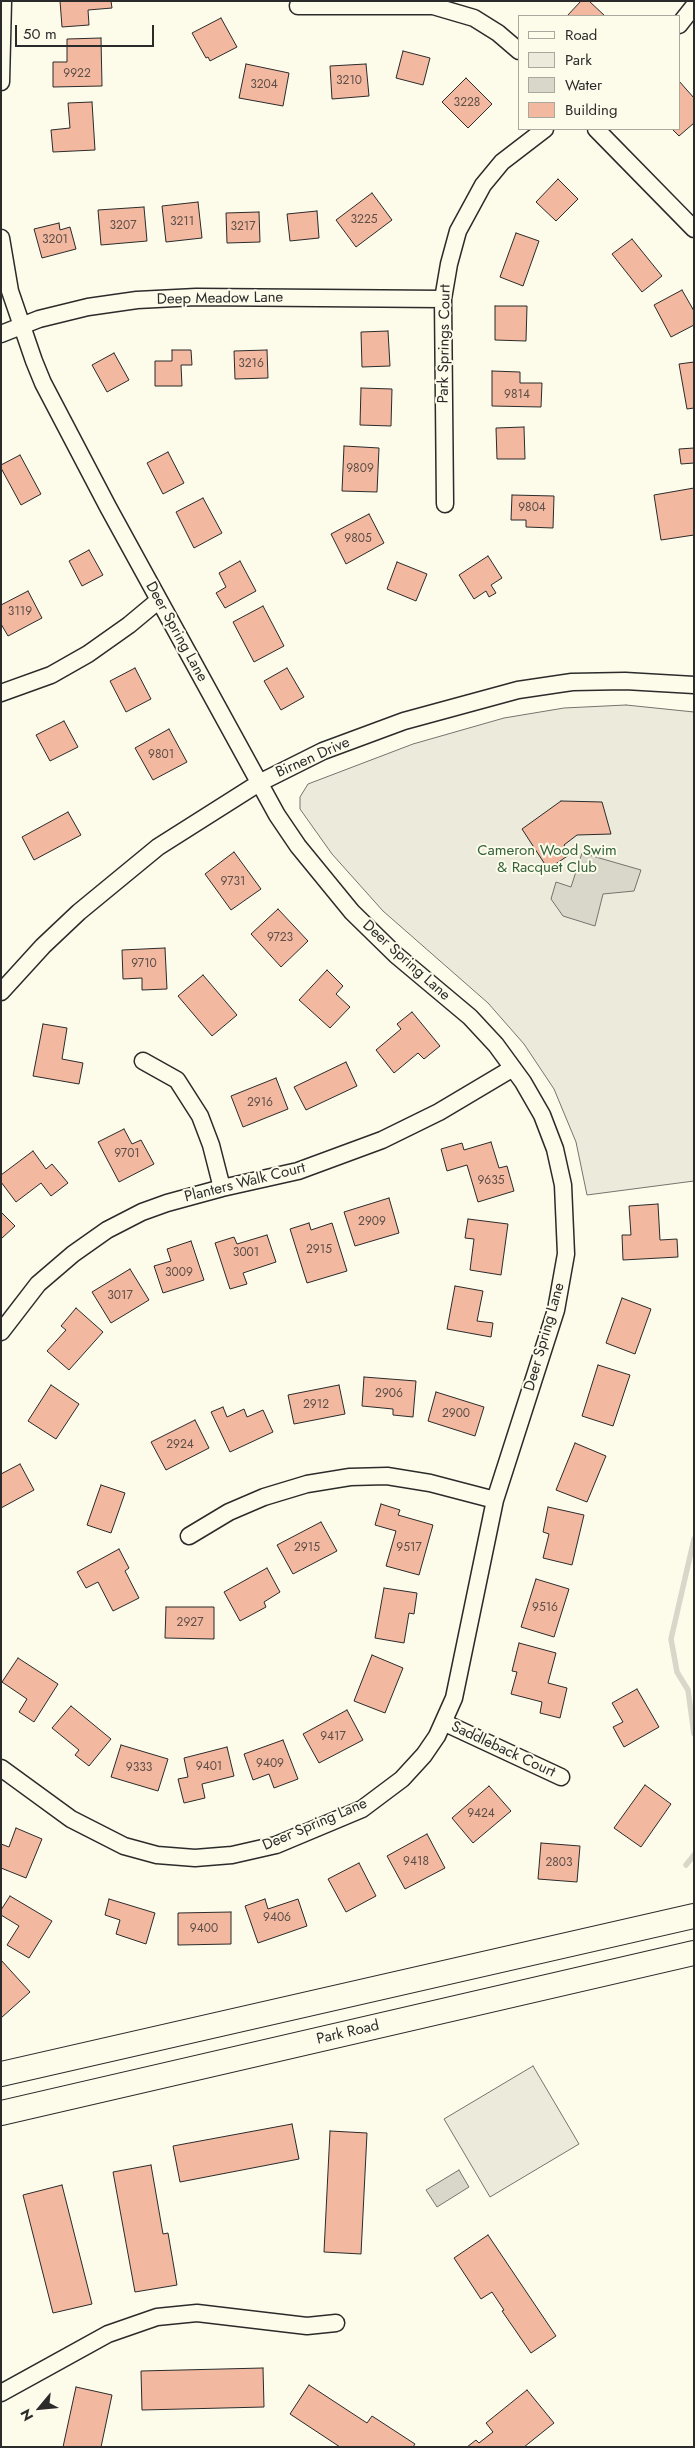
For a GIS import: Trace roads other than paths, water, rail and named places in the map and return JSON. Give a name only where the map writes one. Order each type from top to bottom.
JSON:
[{"type":"main road","points":[[1,2074],[694,1916]]},
{"type":"main road","name":"Park Road","points":[[1,2113],[694,1953]]},
{"type":"street","points":[[1,82],[3,1]]},
{"type":"street","points":[[298,6],[433,6],[474,18],[498,33],[518,50]]},
{"type":"street","points":[[680,24],[694,6]]},
{"type":"street","name":"Park Springs Court","points":[[445,504],[443,299],[449,264],[458,231],[473,200],[502,162],[544,130]]},
{"type":"street","points":[[597,130],[694,229]]},
{"type":"street","name":"Deer Spring Lane","points":[[1,238],[10,291],[43,383],[259,783],[298,846],[331,889],[396,955],[470,1017],[513,1068],[542,1115],[555,1149],[563,1185],[566,1254],[556,1310],[495,1500],[454,1698],[445,1723],[424,1755],[402,1779],[362,1808],[276,1845],[232,1855],[176,1857],[157,1855],[124,1846],[71,1819],[1,1768]]},
{"type":"street","name":"Deep Meadow Lane","points":[[1,334],[21,326],[88,307],[137,300],[196,297],[443,299]]},
{"type":"street","points":[[1,692],[18,688],[51,675],[88,654],[129,625],[159,600]]},
{"type":"street","name":"Birnen Drive","points":[[1,992],[43,946],[104,890],[180,832],[259,783],[323,750],[404,721],[492,695],[572,682],[626,680],[694,685]]},
{"type":"street","points":[[143,1061],[173,1076],[182,1087],[200,1116],[212,1146],[222,1188]]},
{"type":"street","name":"Planters Walk Court","points":[[1,1332],[38,1284],[73,1254],[107,1230],[142,1212],[222,1188],[298,1171],[382,1140],[439,1112],[513,1068]]},
{"type":"street","points":[[190,1536],[230,1512],[264,1497],[307,1484],[350,1477],[388,1476],[430,1483],[495,1500]]},
{"type":"street","name":"Saddleback Court","points":[[445,1723],[561,1777]]},
{"type":"street","points":[[1,2393],[108,2334],[156,2317],[196,2314],[307,2326],[336,2323]]},
{"type":"water","points":[[582,853],[641,870],[634,891],[603,894],[595,926],[563,916],[551,899],[556,882],[571,887]]},
{"type":"water","points":[[459,2170],[469,2187],[437,2207],[426,2190]]},
{"type":"waterway","points":[[694,1539],[671,1639],[677,1672],[688,1690],[694,1734]]},
{"type":"waterway","points":[[686,1865],[694,1855]]},
{"type":"park label","name":"Cameron Wood Swim & Racquet Club","points":[[547,860]]}]
